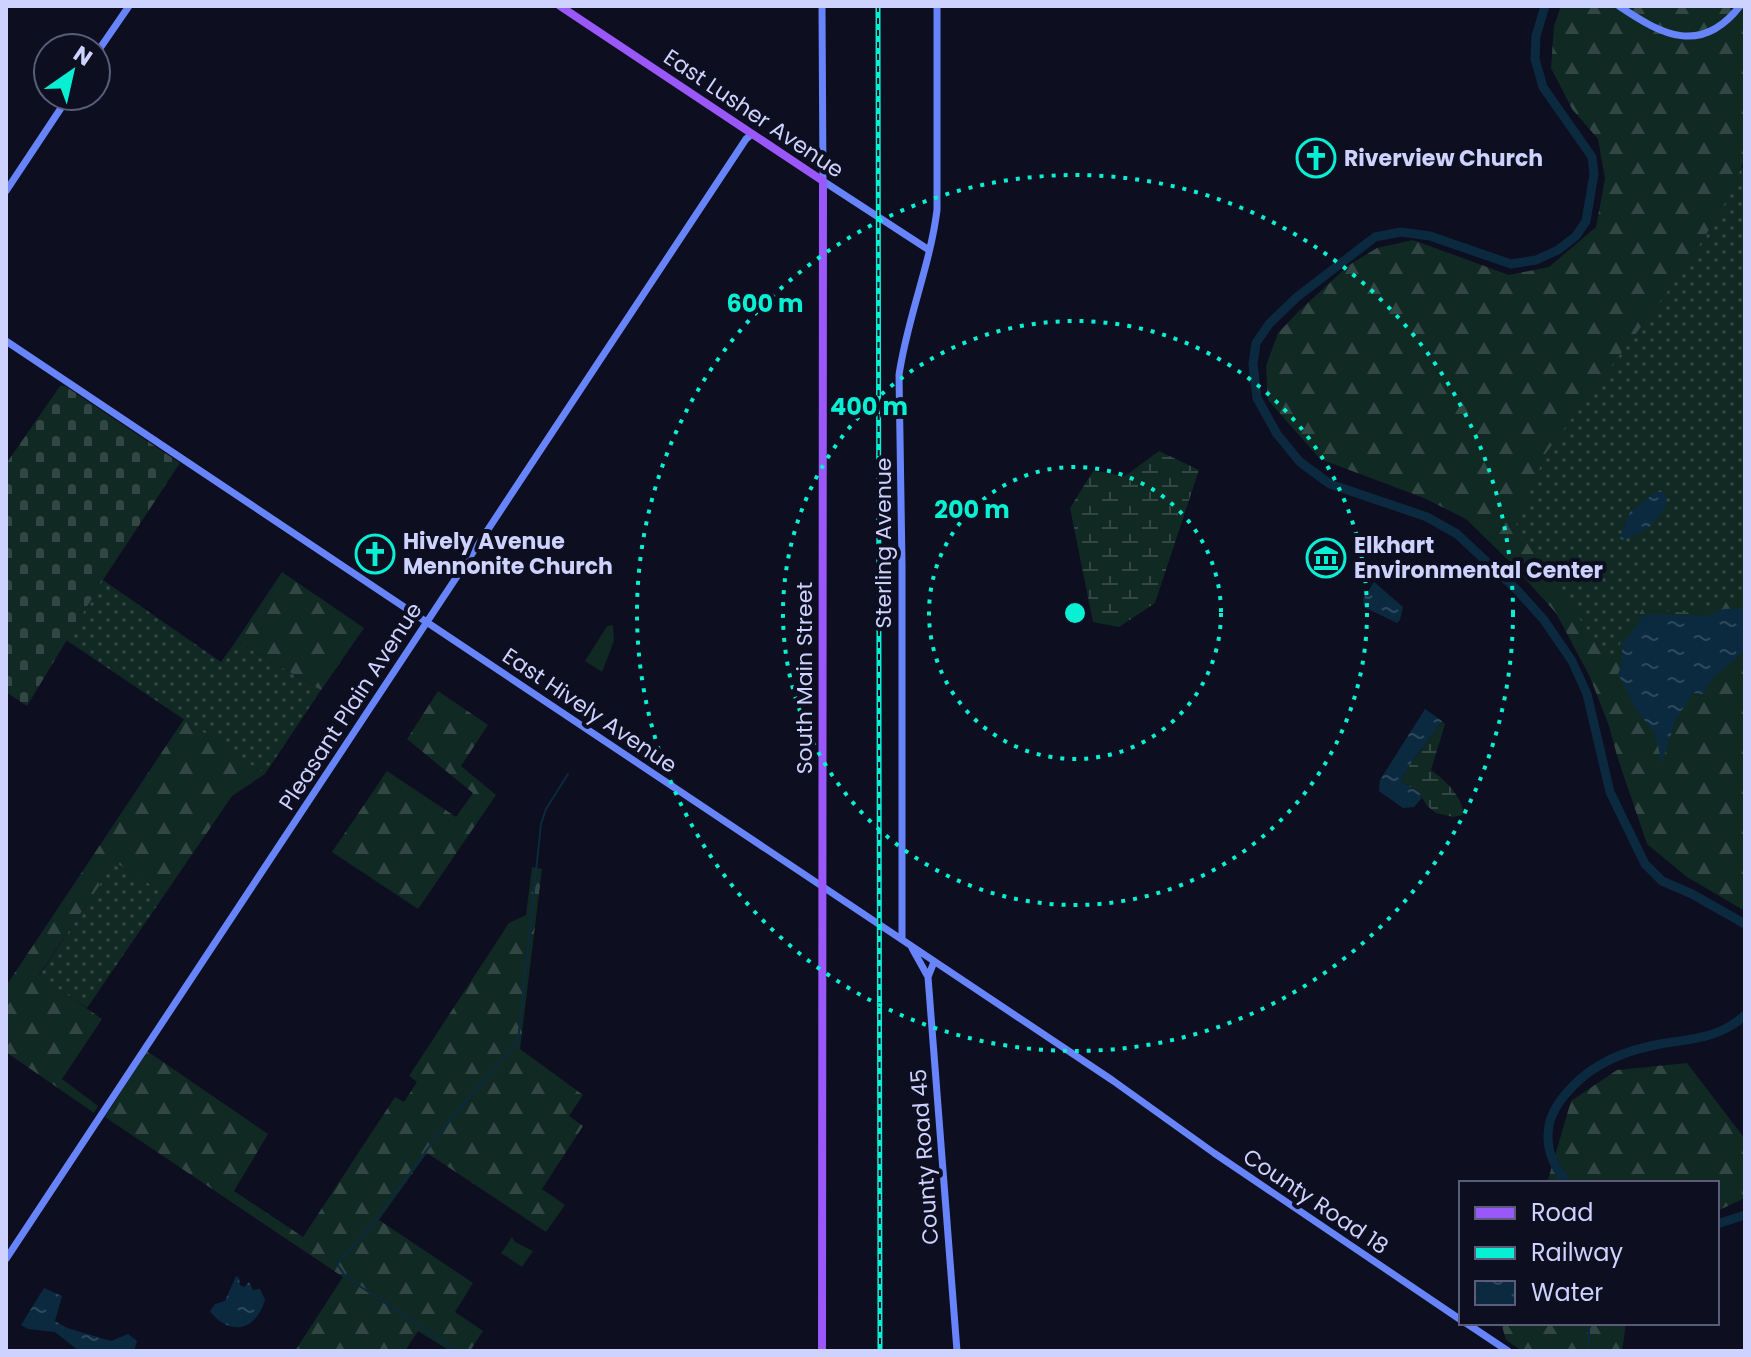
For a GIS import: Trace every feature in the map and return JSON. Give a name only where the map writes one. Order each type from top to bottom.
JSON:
[{"type":"main road","name":"East Lusher Avenue","points":[[560,6],[823,181]]},
{"type":"main road","name":"South Main Street","points":[[822,1351],[823,181]]},
{"type":"street","points":[[111,32],[129,6]]},
{"type":"street","name":"South Main Street","points":[[822,6],[823,181]]},
{"type":"street","name":"Sterling Avenue","points":[[902,939],[899,375],[903,347],[935,226],[938,193],[937,6]]},
{"type":"street","points":[[1619,6],[1655,29],[1680,36],[1711,31],[1722,25],[1740,6]]},
{"type":"street","points":[[6,191],[58,112]]},
{"type":"street","name":"Pleasant Plain Avenue","points":[[6,1259],[752,134]]},
{"type":"street","name":"East Lusher Avenue","points":[[823,181],[929,250]]},
{"type":"street","name":"East Hively Avenue","points":[[6,341],[1154,1109]]},
{"type":"street","points":[[910,945],[928,977]]},
{"type":"street","name":"County Road 45","points":[[934,962],[928,977],[957,1351]]},
{"type":"street","name":"County Road 18","points":[[1154,1109],[1225,1161],[1459,1319]]},
{"type":"street","name":"County Road 18","points":[[1468,1325],[1508,1351]]},
{"type":"green space","points":[[1561,6],[1745,6],[1745,158],[1729,197],[1686,267],[1546,453],[1516,525],[1543,569],[1610,660],[1643,608],[1685,613],[1745,594],[1745,911],[1687,877],[1647,844],[1590,677],[1556,613],[1509,561],[1466,519],[1424,498],[1320,459],[1268,400],[1266,366],[1278,333],[1349,265],[1377,248],[1413,240],[1509,275],[1549,267],[1596,227],[1605,179],[1598,139],[1572,109],[1551,68],[1554,26]]},
{"type":"green space","points":[[1745,163],[1745,629],[1609,691],[1516,525],[1544,446],[1691,248]]},
{"type":"green space","points":[[60,386],[65,386],[180,463],[103,580],[27,706],[6,692],[6,464]]},
{"type":"green space","points":[[1159,451],[1199,470],[1155,603],[1119,627],[1093,622],[1070,508],[1093,471],[1125,476]]},
{"type":"green space","points":[[282,572],[364,628],[321,690],[236,641]]},
{"type":"green space","points":[[103,580],[221,662],[236,641],[321,690],[265,774],[66,640]]},
{"type":"green space","points":[[613,625],[614,641],[602,672],[585,661],[607,626]]},
{"type":"green space","points":[[438,691],[488,725],[461,766],[496,795],[418,909],[332,852],[387,771],[456,817],[473,793],[407,739]]},
{"type":"green space","points":[[184,719],[265,774],[232,796],[165,894],[115,862],[39,975],[102,1019],[62,1079],[98,1106],[94,1113],[6,1052],[6,986]]},
{"type":"green space","points":[[1442,721],[1445,724],[1431,770],[1448,784],[1460,802],[1463,815],[1453,817],[1436,813],[1427,806],[1419,792],[1401,782]]},
{"type":"green space","points":[[115,861],[165,894],[87,1008],[39,976]]},
{"type":"green space","points":[[532,867],[542,869],[520,1049],[583,1095],[569,1116],[583,1126],[542,1189],[565,1205],[546,1232],[427,1153],[379,1220],[473,1283],[455,1312],[483,1331],[470,1351],[450,1351],[418,1331],[405,1351],[295,1351],[343,1277],[105,1117],[147,1051],[268,1134],[234,1191],[303,1237],[395,1097],[404,1102],[417,1082],[409,1076],[509,923],[526,915]]},
{"type":"green space","points":[[1687,1063],[1745,1139],[1745,1198],[1719,1210],[1719,1181],[1548,1181],[1571,1101],[1617,1070]]},
{"type":"green space","points":[[512,1237],[515,1242],[533,1251],[522,1267],[501,1253]]},
{"type":"green space","points":[[1502,1325],[1626,1325],[1622,1351],[1522,1351],[1506,1340]]},
{"type":"water","points":[[1656,492],[1664,492],[1667,503],[1659,517],[1643,531],[1621,540],[1630,512]]},
{"type":"water","points":[[1374,582],[1403,607],[1397,623],[1364,607],[1363,599]]},
{"type":"water","points":[[1745,608],[1745,650],[1713,678],[1703,694],[1693,693],[1676,719],[1662,763],[1655,734],[1636,709],[1618,674],[1622,663],[1622,644],[1645,614],[1708,616],[1723,609]]},
{"type":"water","points":[[1425,709],[1442,721],[1401,782],[1419,792],[1422,798],[1414,807],[1403,808],[1379,791],[1380,780]]},
{"type":"water","points":[[236,1276],[240,1285],[244,1287],[249,1282],[253,1290],[260,1289],[265,1300],[255,1318],[241,1327],[225,1325],[210,1311],[215,1304],[225,1301]]},
{"type":"water","points":[[44,1288],[62,1296],[55,1321],[67,1328],[111,1341],[128,1334],[137,1341],[134,1351],[79,1351],[55,1332],[28,1329],[21,1325]]},
{"type":"waterway","points":[[1545,6],[1536,36],[1535,59],[1543,87],[1592,157],[1594,174],[1586,221],[1576,236],[1558,250],[1536,260],[1511,264],[1430,236],[1401,232],[1375,237],[1297,297],[1269,324],[1256,343],[1253,364],[1257,398],[1277,434],[1300,462],[1330,484],[1427,517],[1457,534],[1517,590],[1544,620],[1572,661],[1587,694],[1610,792],[1645,864],[1662,881],[1745,924]]},
{"type":"waterway","points":[[457,1351],[346,1277],[337,1264],[372,1225],[440,1132],[518,1041],[541,824],[546,809],[568,774]]},
{"type":"waterway","points":[[1566,1181],[1551,1154],[1548,1130],[1556,1106],[1573,1086],[1613,1058],[1648,1047],[1716,1033],[1745,1015]]},
{"type":"waterway","points":[[1719,1223],[1745,1215]]},
{"type":"waterway","points":[[1589,1325],[1589,1351]]},
{"type":"railway","points":[[878,6],[880,1351]]},
{"type":"place","name":"Riverview Church","points":[[1316,158]]},
{"type":"place","name":"Hively Avenue Mennonite Church","points":[[375,554]]},
{"type":"place","name":"Elkhart Environmental Center","points":[[1326,558]]}]
